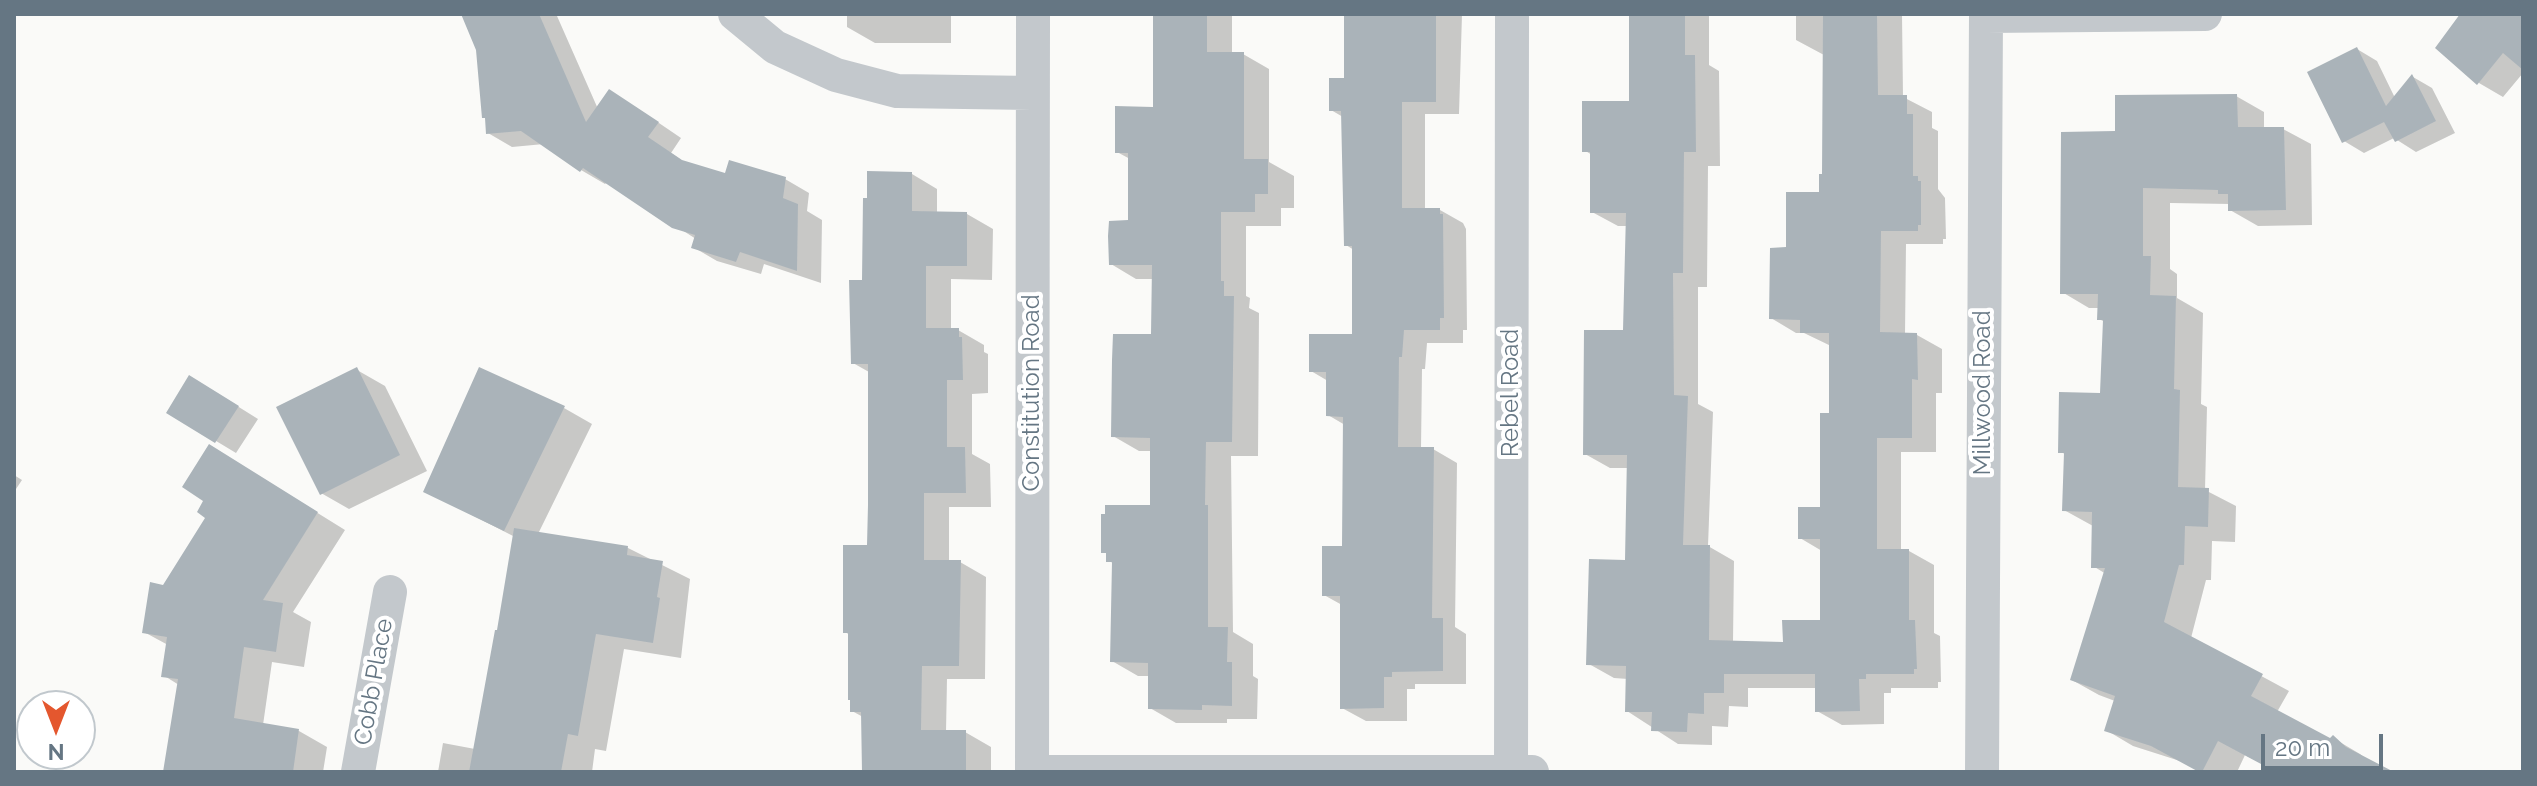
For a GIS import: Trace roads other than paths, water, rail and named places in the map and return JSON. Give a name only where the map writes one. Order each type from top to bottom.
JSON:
[{"type":"street","points":[[735,14],[775,47],[836,75],[897,91],[1032,93]]},
{"type":"street","name":"Constitution Road","points":[[1032,772],[1033,14]]},
{"type":"street","name":"Rebel Road","points":[[1511,772],[1512,14]]},
{"type":"street","points":[[1986,15],[2205,14]]},
{"type":"street","name":"Millwood Road","points":[[1982,772],[1986,15]]},
{"type":"street","name":"Cobb Place","points":[[358,772],[390,592]]},
{"type":"street","points":[[1032,772],[1532,772]]}]
